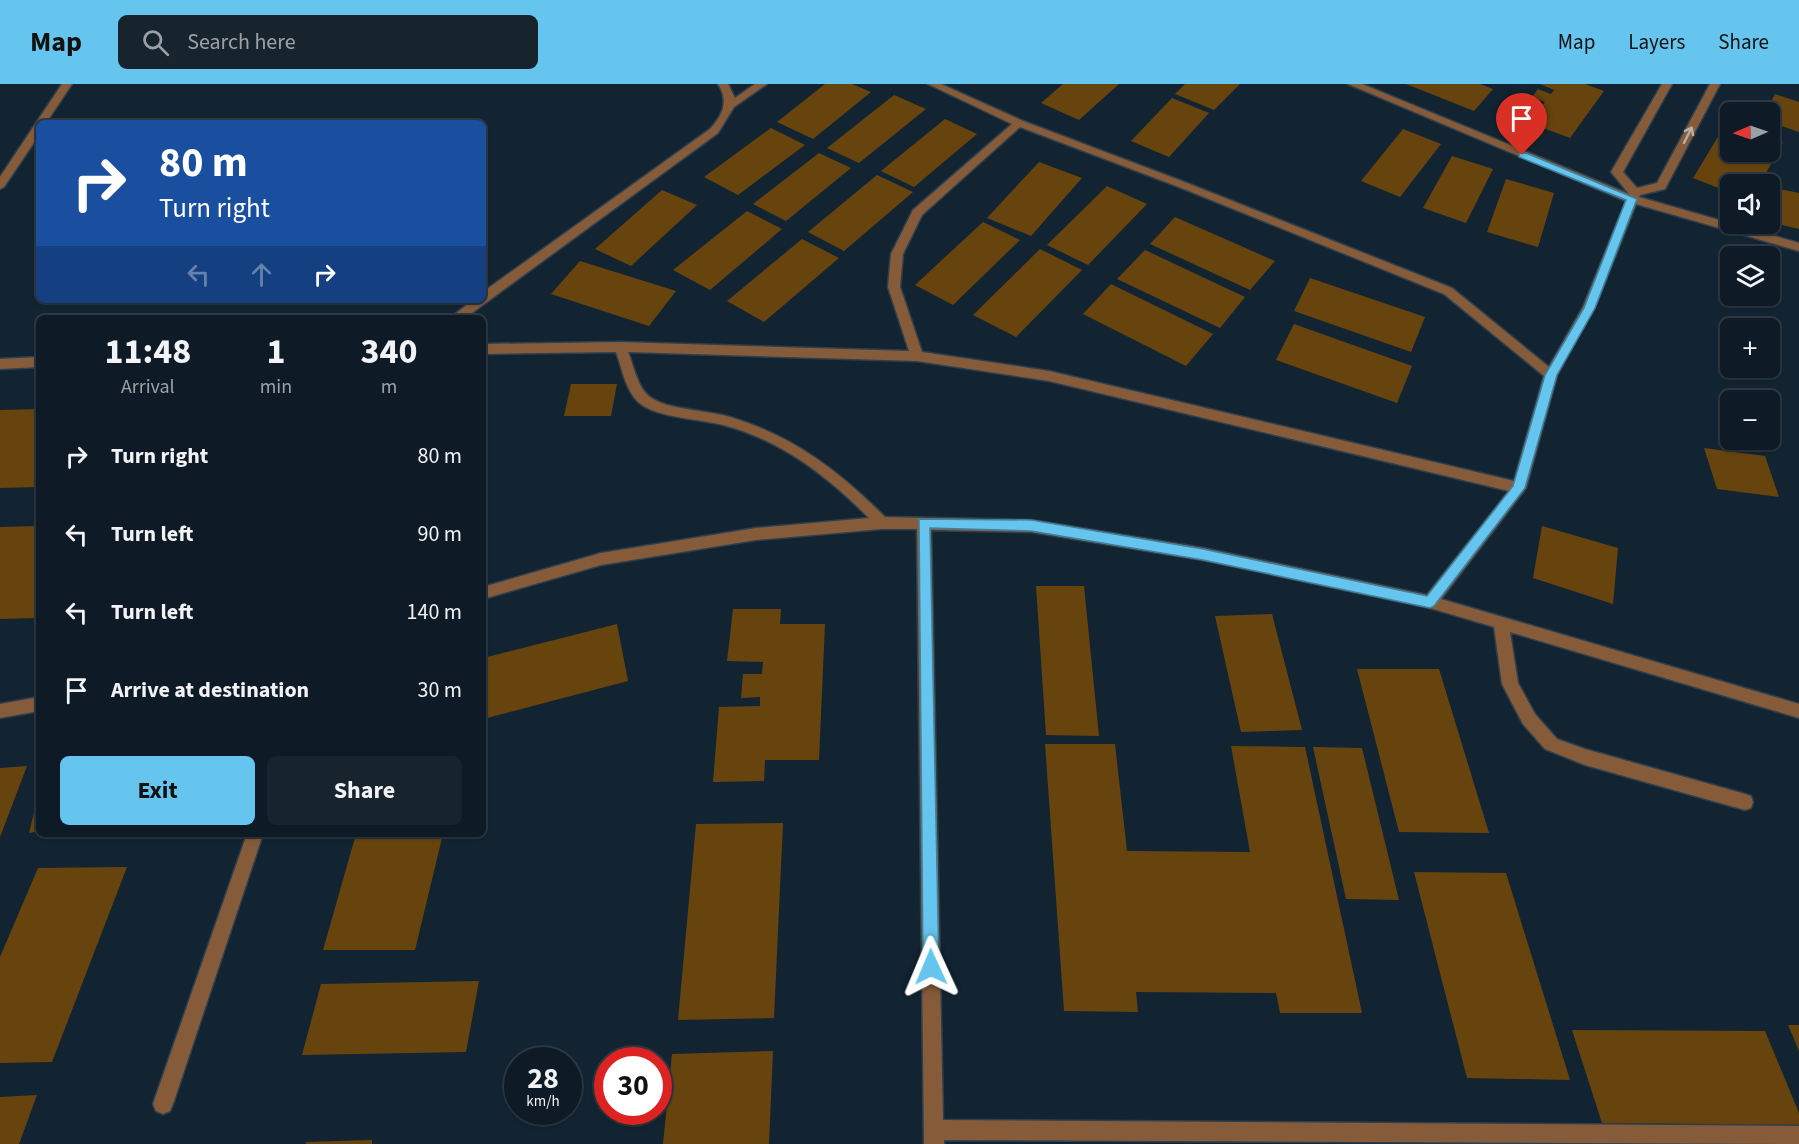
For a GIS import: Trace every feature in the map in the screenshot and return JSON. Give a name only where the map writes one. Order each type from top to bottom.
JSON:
[{"type":"street","points":[[43,120],[67,84]]},
{"type":"street","points":[[486,296],[714,131],[724,120],[730,105],[729,91],[723,84]]},
{"type":"street","points":[[730,105],[762,84]]},
{"type":"street","points":[[933,84],[1019,123],[1183,185],[1448,291],[1551,375]]},
{"type":"street","points":[[1353,84],[1634,195],[1799,247]]},
{"type":"street","points":[[1634,195],[1617,172],[1667,84]]},
{"type":"street","points":[[1430,602],[1519,488],[1551,375],[1589,308],[1634,195],[1661,186],[1715,84]]},
{"type":"street","points":[[917,356],[894,287],[897,254],[917,213],[1019,123]]},
{"type":"street","points":[[0,185],[36,131]]},
{"type":"street","points":[[460,315],[477,303]]},
{"type":"street","points":[[620,347],[638,389],[647,401],[728,421],[778,438],[843,482],[882,523]]},
{"type":"street","points":[[486,349],[620,347],[917,356],[1049,376],[1519,488]]},
{"type":"street","points":[[0,364],[36,362]]},
{"type":"street","points":[[486,592],[600,559],[756,534],[882,523],[1031,526],[1203,554],[1430,602],[1799,711]]},
{"type":"street","points":[[924,523],[934,1137],[1799,1136]]},
{"type":"street","points":[[1502,623],[1510,684],[1529,719],[1551,744],[1585,757],[1745,802]]},
{"type":"street","points":[[0,711],[36,705]]},
{"type":"street","points":[[163,1104],[254,837]]},
{"type":"building","points":[[825,84],[852,84],[871,92],[813,139],[777,122]]},
{"type":"building","points":[[1063,84],[1119,84],[1079,120],[1041,103]]},
{"type":"building","points":[[1185,84],[1240,84],[1214,110],[1175,94]]},
{"type":"building","points":[[1406,84],[1480,84],[1493,89],[1474,111]]},
{"type":"building","points":[[1540,84],[1585,84],[1604,91],[1570,138],[1535,125],[1530,132],[1497,120],[1516,95],[1542,105],[1545,102],[1532,97],[1538,89],[1551,94],[1554,90]]},
{"type":"building","points":[[1775,94],[1799,102],[1799,132],[1780,125],[1780,102],[1771,102]]},
{"type":"building","points":[[894,95],[926,109],[859,163],[827,148]]},
{"type":"building","points":[[1172,98],[1209,113],[1169,157],[1131,141]]},
{"type":"building","points":[[945,119],[977,134],[914,187],[881,171]]},
{"type":"building","points":[[771,128],[805,145],[738,195],[704,177]]},
{"type":"building","points":[[1403,129],[1441,144],[1400,197],[1361,181]]},
{"type":"building","points":[[1720,134],[1720,162],[1772,162],[1765,174],[1720,174],[1720,189],[1693,178]]},
{"type":"building","points":[[819,153],[851,168],[786,221],[753,204]]},
{"type":"building","points":[[1452,156],[1493,169],[1466,223],[1423,208]]},
{"type":"building","points":[[1039,162],[1082,178],[1031,236],[987,218]]},
{"type":"building","points":[[877,175],[913,192],[844,251],[808,232]]},
{"type":"building","points":[[1506,179],[1554,193],[1538,247],[1487,232]]},
{"type":"building","points":[[1107,186],[1147,204],[1088,265],[1047,245]]},
{"type":"building","points":[[1780,189],[1799,193],[1799,229],[1780,224]]},
{"type":"building","points":[[662,190],[697,205],[631,266],[595,249]]},
{"type":"building","points":[[747,211],[782,229],[710,290],[673,270]]},
{"type":"building","points":[[1175,217],[1275,261],[1250,290],[1150,244]]},
{"type":"building","points":[[983,222],[1020,240],[953,305],[915,285]]},
{"type":"building","points":[[802,239],[839,258],[764,322],[727,301]]},
{"type":"building","points":[[1040,249],[1082,270],[1016,337],[973,315]]},
{"type":"building","points":[[1145,250],[1245,297],[1220,328],[1117,279]]},
{"type":"building","points":[[580,261],[676,291],[649,326],[551,294]]},
{"type":"building","points":[[1310,278],[1425,317],[1411,352],[1294,311]]},
{"type":"building","points":[[1111,284],[1213,334],[1186,366],[1083,314]]},
{"type":"building","points":[[1294,324],[1412,366],[1397,403],[1276,360]]},
{"type":"building","points":[[571,384],[617,384],[611,416],[564,416]]},
{"type":"building","points":[[36,409],[36,487],[0,488],[0,410]]},
{"type":"building","points":[[1704,448],[1765,456],[1779,497],[1717,489]]},
{"type":"building","points":[[36,526],[36,618],[0,619],[0,527]]},
{"type":"building","points":[[1542,526],[1618,548],[1613,604],[1533,578]]},
{"type":"building","points":[[1036,586],[1084,586],[1099,736],[1046,735]]},
{"type":"building","points":[[733,609],[781,609],[780,624],[825,624],[819,760],[765,760],[764,781],[713,782],[719,707],[760,706],[760,697],[741,698],[743,674],[762,674],[763,662],[727,661]]},
{"type":"building","points":[[1272,614],[1302,730],[1241,732],[1215,616]]},
{"type":"building","points":[[617,624],[628,681],[486,718],[486,657]]},
{"type":"building","points":[[1357,669],[1439,669],[1489,833],[1399,832]]},
{"type":"building","points":[[1045,744],[1115,744],[1127,851],[1250,852],[1231,746],[1305,747],[1362,1013],[1280,1013],[1276,993],[1136,992],[1138,1012],[1064,1011]]},
{"type":"building","points":[[1313,747],[1362,748],[1399,900],[1346,899]]},
{"type":"building","points":[[27,766],[0,837],[0,768]]},
{"type":"building","points":[[36,804],[36,832],[29,833]]},
{"type":"building","points":[[783,823],[774,1018],[678,1020],[696,824]]},
{"type":"building","points":[[355,837],[442,837],[415,950],[323,950]]},
{"type":"building","points":[[127,867],[52,1062],[0,1063],[0,957],[38,868]]},
{"type":"building","points":[[1414,872],[1506,873],[1570,1080],[1467,1078]]},
{"type":"building","points":[[479,981],[466,1052],[302,1055],[321,984]]},
{"type":"building","points":[[1788,1025],[1799,1025],[1799,1051]]},
{"type":"building","points":[[1572,1030],[1765,1031],[1799,1113],[1799,1125],[1602,1123]]},
{"type":"building","points":[[773,1051],[769,1144],[663,1144],[665,1125],[672,1125],[672,1054]]},
{"type":"building","points":[[37,1095],[19,1144],[0,1144],[0,1097]]},
{"type":"building","points":[[372,1140],[372,1144],[306,1144],[306,1142]]},
{"type":"route","points":[[931,967],[924,523],[1031,526],[1203,554],[1430,602],[1519,488],[1551,375],[1589,308],[1632,199],[1522,155]]}]
